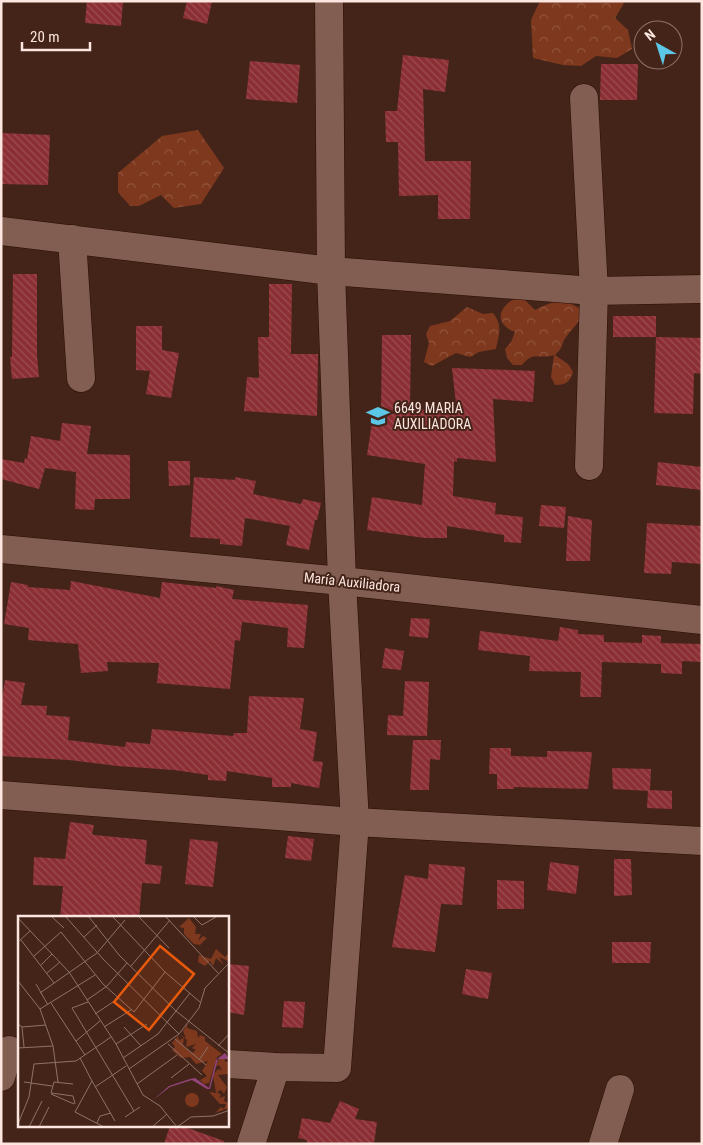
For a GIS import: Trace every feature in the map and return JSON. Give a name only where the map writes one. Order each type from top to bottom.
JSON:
[{"type":"street","points":[[229,1064],[337,1068],[355,822],[342,581],[331,271],[329,1]]},
{"type":"street","points":[[584,98],[594,290],[589,466]]},
{"type":"street","points":[[1,230],[331,271],[594,290],[702,289]]},
{"type":"street","points":[[72,239],[81,378]]},
{"type":"street","name":"María Auxiliadora","points":[[1,549],[342,581],[702,620]]},
{"type":"street","points":[[1,795],[355,822],[702,841]]},
{"type":"street","points":[[1,1077],[10,1050]]},
{"type":"street","points":[[251,1144],[276,1067]]},
{"type":"street","points":[[602,1144],[620,1089]]},
{"type":"green space","points":[[543,1],[621,1],[624,3],[615,18],[628,30],[632,49],[617,58],[596,56],[581,66],[563,65],[533,58],[531,20],[539,3]]},
{"type":"green space","points":[[198,130],[224,168],[201,204],[174,208],[161,195],[139,206],[130,206],[118,192],[118,173],[162,136]]},
{"type":"green space","points":[[522,297],[535,310],[562,299],[579,308],[581,317],[555,355],[568,364],[573,372],[569,381],[565,384],[555,385],[551,377],[554,355],[533,357],[526,360],[522,365],[513,365],[507,358],[505,349],[511,342],[515,332],[503,323],[501,313],[508,303]]},
{"type":"green space","points":[[467,307],[483,314],[493,313],[499,326],[496,349],[479,352],[470,357],[456,353],[432,366],[424,362],[429,343],[426,334],[430,326],[450,321]]},
{"type":"building","points":[[87,1],[123,1],[121,26],[85,23]]},
{"type":"building","points":[[187,1],[212,1],[207,24],[183,18]]},
{"type":"building","points":[[403,55],[449,60],[445,92],[423,89],[425,161],[471,161],[470,219],[438,219],[438,195],[399,196],[398,142],[386,142],[385,111],[397,111]]},
{"type":"building","points":[[250,61],[300,65],[297,103],[246,99]]},
{"type":"building","points":[[601,64],[633,64],[633,70],[638,70],[637,100],[600,100]]},
{"type":"building","points":[[1,133],[50,135],[48,185],[1,184]]},
{"type":"building","points":[[13,274],[37,274],[37,356],[39,377],[12,379],[10,357],[12,357]]},
{"type":"building","points":[[269,284],[292,284],[291,354],[318,354],[317,416],[244,411],[247,377],[259,378],[258,337],[269,337]]},
{"type":"building","points":[[613,316],[656,316],[656,337],[613,337]]},
{"type":"building","points":[[136,326],[162,326],[162,350],[179,353],[171,398],[146,394],[150,371],[136,370]]},
{"type":"building","points":[[382,335],[411,335],[410,408],[457,413],[452,368],[535,371],[533,402],[493,399],[496,462],[457,458],[457,462],[454,461],[453,496],[496,503],[495,514],[523,517],[521,543],[504,542],[504,535],[447,526],[447,538],[425,538],[367,530],[372,497],[422,505],[425,464],[367,455],[374,409],[381,411]]},
{"type":"building","points":[[656,337],[702,338],[702,374],[694,373],[693,414],[654,413]]},
{"type":"building","points":[[62,423],[91,426],[87,454],[130,455],[130,499],[95,499],[94,510],[75,509],[76,472],[45,468],[39,489],[1,479],[1,459],[24,463],[25,458],[27,459],[31,436],[60,441]]},
{"type":"building","points":[[168,461],[190,461],[190,485],[169,486]]},
{"type":"building","points":[[658,462],[702,467],[702,490],[656,485]]},
{"type":"building","points":[[194,477],[235,480],[235,477],[256,481],[253,494],[301,504],[303,499],[321,503],[317,520],[315,520],[309,550],[286,545],[290,526],[245,518],[242,546],[220,544],[220,539],[190,537]]},
{"type":"building","points":[[541,505],[566,507],[564,528],[539,526]]},
{"type":"building","points":[[568,516],[592,520],[590,561],[566,561]]},
{"type":"building","points":[[647,523],[702,526],[702,564],[672,562],[671,574],[644,573]]},
{"type":"building","points":[[71,581],[160,598],[162,582],[216,588],[216,586],[234,590],[232,599],[308,605],[304,648],[287,647],[288,628],[242,622],[240,641],[235,640],[230,689],[157,683],[159,663],[107,662],[108,671],[81,673],[78,644],[28,640],[29,628],[4,624],[11,582],[28,585],[28,587],[70,590]]},
{"type":"building","points":[[411,618],[430,619],[428,638],[409,636]]},
{"type":"building","points":[[560,627],[578,630],[578,634],[604,635],[604,642],[642,643],[642,635],[661,636],[661,643],[702,644],[702,662],[682,661],[682,674],[661,673],[661,664],[602,662],[601,697],[580,697],[581,672],[529,671],[530,656],[478,650],[480,631],[558,641]]},
{"type":"building","points":[[385,648],[404,651],[401,670],[382,668]]},
{"type":"building","points":[[5,680],[25,683],[21,705],[47,706],[46,715],[70,717],[68,740],[125,747],[126,742],[150,744],[152,729],[233,736],[234,733],[247,733],[249,696],[304,698],[300,729],[317,732],[313,761],[323,762],[319,788],[291,783],[291,787],[272,787],[272,778],[227,771],[226,781],[208,780],[208,775],[174,770],[1,756],[1,704]]},
{"type":"building","points":[[405,681],[429,682],[427,736],[387,735],[388,715],[403,716]]},
{"type":"building","points":[[413,740],[441,740],[440,760],[430,759],[429,790],[410,790]]},
{"type":"building","points":[[490,748],[511,748],[511,756],[547,757],[547,751],[592,752],[588,789],[514,787],[514,789],[497,789],[497,774],[489,774]]},
{"type":"building","points":[[612,768],[651,769],[650,790],[672,791],[672,809],[647,808],[648,791],[613,789]]},
{"type":"building","points":[[70,822],[94,825],[92,834],[94,835],[147,840],[145,864],[162,866],[160,884],[142,883],[139,916],[60,916],[63,886],[33,885],[34,857],[65,859]]},
{"type":"building","points":[[288,836],[314,839],[311,861],[285,858]]},
{"type":"building","points":[[190,839],[218,842],[213,887],[185,884]]},
{"type":"building","points":[[614,859],[631,859],[632,895],[614,896]]},
{"type":"building","points":[[550,862],[579,866],[576,894],[547,890]]},
{"type":"building","points":[[429,864],[465,867],[462,905],[441,904],[435,952],[392,947],[405,875],[428,879]]},
{"type":"building","points":[[497,880],[524,881],[524,909],[497,909]]},
{"type":"building","points":[[612,942],[651,942],[650,963],[612,963]]},
{"type":"building","points":[[229,964],[249,966],[244,1015],[229,1012]]},
{"type":"building","points":[[466,969],[492,973],[488,999],[462,994]]},
{"type":"building","points":[[284,1001],[305,1002],[303,1028],[282,1027]]},
{"type":"building","points":[[340,1101],[359,1109],[355,1119],[377,1122],[374,1144],[306,1144],[307,1140],[298,1138],[302,1118],[330,1123]]},
{"type":"building","points":[[169,1128],[188,1128],[224,1141],[224,1144],[164,1144]]},
{"type":"place","name":"6649 MARIA AUXILIADORA","points":[[378,416]]}]
